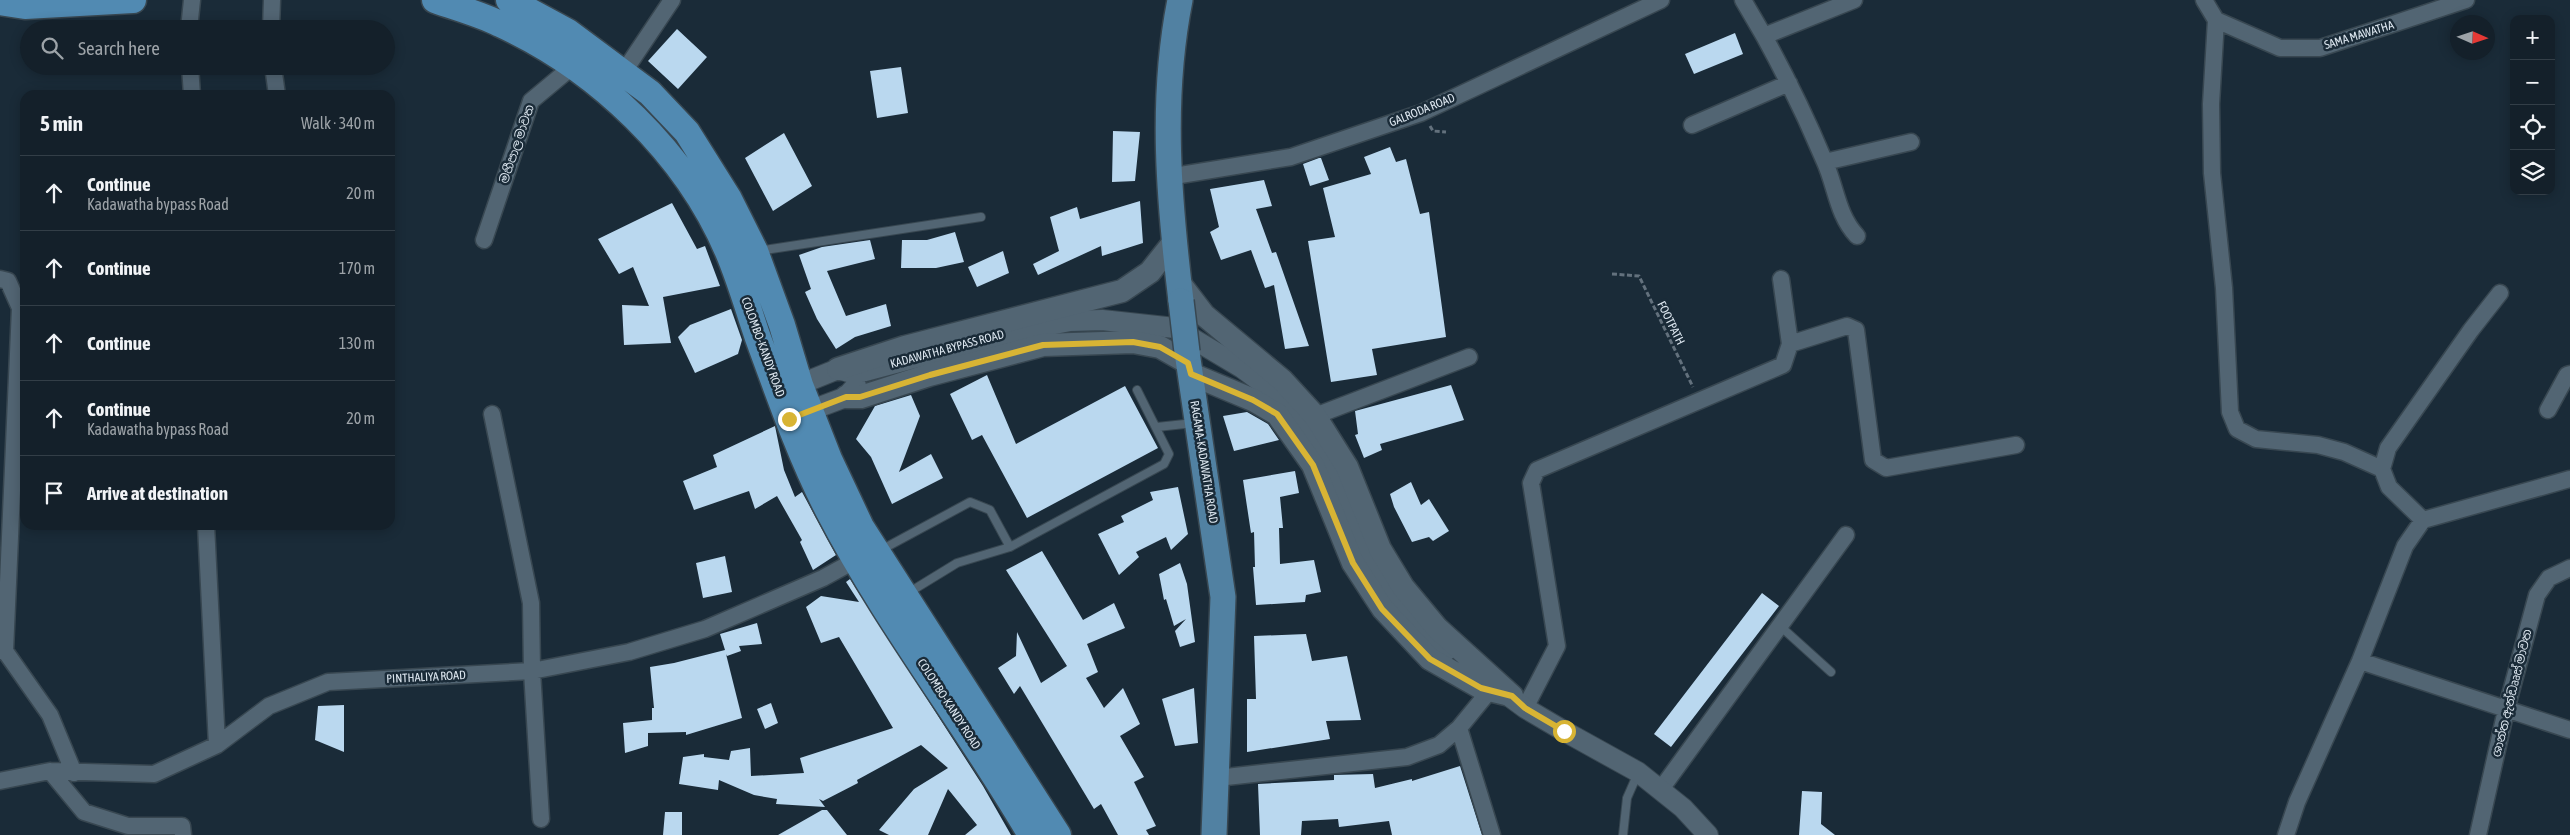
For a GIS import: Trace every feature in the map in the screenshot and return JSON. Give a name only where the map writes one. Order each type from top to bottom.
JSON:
[{"type":"highway","points":[[0,2],[25,6],[133,0]]},
{"type":"highway","name":"COLOMBO-KANDY ROAD","points":[[435,0],[500,24],[574,66],[638,118],[664,146],[711,217],[736,270],[800,415],[827,508],[866,556],[904,596],[1005,749],[1058,835]]},
{"type":"highway","name":"COLOMBO-KANDY ROAD","points":[[509,0],[568,32],[650,94],[687,132],[729,200],[756,251],[782,325],[789,389]]},
{"type":"highway","name":"COLOMBO-KANDY ROAD","points":[[866,556],[1031,835]]},
{"type":"main road","name":"RAGAMA-KADAWATHA ROAD","points":[[1180,0],[1170,66],[1168,177],[1173,243],[1223,597],[1214,835]]},
{"type":"main road","points":[[838,369],[913,344],[1122,291],[1150,272],[1173,243]]},
{"type":"main road","points":[[1180,291],[1204,315],[1282,380],[1315,416],[1347,467],[1380,549],[1403,587],[1437,628],[1509,698]]},
{"type":"main road","points":[[846,397],[860,397],[930,375],[1043,345],[1133,342],[1160,347],[1277,414],[1313,465],[1353,563],[1382,609],[1430,659],[1481,688],[1509,698]]},
{"type":"street","points":[[190,20],[192,0]]},
{"type":"street","points":[[271,20],[272,0]]},
{"type":"street","points":[[623,74],[672,0]]},
{"type":"street","name":"GALRODA ROAD","points":[[1168,177],[1290,157],[1421,113],[1661,0]]},
{"type":"street","points":[[1743,0],[1789,83],[1825,162],[1846,224],[1857,236]]},
{"type":"street","points":[[1764,36],[1854,0]]},
{"type":"street","points":[[2204,0],[2216,20],[2211,104],[2212,173],[2224,288],[2230,412],[2237,429],[2256,439],[2318,445],[2344,452],[2382,469]]},
{"type":"street","name":"SAMA MAWATHA","points":[[2216,20],[2280,48],[2320,48],[2466,0]]},
{"type":"street","name":"මහීපාල මාවත","points":[[484,240],[531,101],[574,66]]},
{"type":"street","points":[[191,75],[192,90]]},
{"type":"street","points":[[274,75],[276,90]]},
{"type":"street","points":[[1692,125],[1789,83]]},
{"type":"street","points":[[1825,162],[1911,142]]},
{"type":"street","points":[[0,279],[8,281],[20,308],[3,651],[50,715],[74,773]]},
{"type":"street","points":[[1217,778],[1407,757],[1439,745],[1459,728],[1509,698],[1557,646],[1531,483],[1537,470],[1783,366],[1790,344],[1781,279]]},
{"type":"street","points":[[2423,520],[2389,487],[2382,469],[2388,448],[2471,330],[2500,293]]},
{"type":"street","name":"KADAWATHA BYPASS ROAD","points":[[789,389],[838,369],[849,372],[865,371],[1008,333],[1070,321],[1102,320],[1175,328],[1242,368],[1289,403],[1327,464],[1369,560],[1395,600],[1413,621],[1441,646],[1509,698],[1638,772],[1661,789],[1708,835]]},
{"type":"street","name":"KADAWATHA BYPASS ROAD","points":[[800,415],[846,397],[856,385],[946,358],[1043,335],[1104,328],[1120,323]]},
{"type":"street","points":[[1790,344],[1847,326],[1856,330],[1873,460],[1886,468],[2016,445]]},
{"type":"street","points":[[1315,416],[1469,357]]},
{"type":"street","points":[[2548,410],[2570,374]]},
{"type":"street","points":[[492,414],[531,603],[532,671],[541,819]]},
{"type":"street","points":[[2286,835],[2297,802],[2360,661],[2404,546],[2423,520],[2570,479]]},
{"type":"street","points":[[206,530],[217,745]]},
{"type":"street","points":[[1661,789],[1846,535]]},
{"type":"street","name":"PINTHALIYA ROAD","points":[[0,780],[50,771],[154,774],[217,745],[269,706],[328,682],[532,671],[629,652],[706,629],[823,578],[866,556]]},
{"type":"street","name":"ශාන්ත ඇන්ඩෘෘස් මාවත","points":[[2478,835],[2506,710],[2537,595],[2549,578],[2570,568]]},
{"type":"street","points":[[2360,661],[2570,730]]},
{"type":"street","points":[[1459,728],[1492,835]]},
{"type":"street","points":[[50,771],[84,812],[128,826],[182,826],[183,835]]},
{"type":"lane","points":[[756,251],[981,217]]},
{"type":"lane","points":[[904,596],[957,563],[1010,547],[1164,464],[1169,454],[1137,390]]},
{"type":"lane","points":[[1157,427],[1199,423]]},
{"type":"lane","points":[[866,556],[970,502],[990,510],[1010,547]]},
{"type":"lane","points":[[1780,626],[1831,672]]},
{"type":"lane","points":[[1623,835],[1627,798],[1638,772]]},
{"type":"path","name":"FOOTPATH","points":[[1612,274],[1638,276],[1700,401]]},
{"type":"building","points":[[677,29],[707,57],[678,89],[648,61]]},
{"type":"building","points":[[1735,33],[1743,54],[1694,74],[1685,54]]},
{"type":"building","points":[[901,67],[908,113],[877,118],[870,71]]},
{"type":"building","points":[[1113,131],[1140,132],[1135,181],[1112,182]]},
{"type":"building","points":[[784,133],[812,186],[773,211],[745,158]]},
{"type":"building","points":[[1390,147],[1396,162],[1406,159],[1420,214],[1429,212],[1446,337],[1372,349],[1377,375],[1331,382],[1308,241],[1335,237],[1323,188],[1371,174],[1364,157]]},
{"type":"building","points":[[1321,158],[1329,180],[1310,186],[1303,164]]},
{"type":"building","points":[[1264,180],[1272,206],[1256,209],[1272,253],[1276,252],[1309,346],[1285,349],[1274,285],[1265,288],[1251,250],[1221,260],[1210,232],[1219,227],[1210,189]]},
{"type":"building","points":[[1140,201],[1143,243],[1102,256],[1101,246],[1038,275],[1033,264],[1059,251],[1050,217],[1077,207],[1080,219]]},
{"type":"building","points":[[672,203],[697,249],[705,246],[720,286],[663,297],[671,343],[624,345],[622,305],[649,306],[633,267],[619,274],[598,239]]},
{"type":"building","points":[[955,232],[964,262],[936,268],[901,268],[902,240],[927,240]]},
{"type":"building","points":[[870,240],[875,259],[827,271],[846,316],[886,304],[891,326],[855,337],[836,349],[817,319],[805,292],[811,289],[799,255],[822,247]]},
{"type":"building","points":[[1003,251],[1009,273],[977,287],[968,267]]},
{"type":"building","points":[[731,309],[742,340],[738,354],[695,373],[678,337],[690,325]]},
{"type":"building","points":[[987,375],[1016,444],[1125,386],[1158,448],[1027,518],[982,435],[972,440],[950,394]]},
{"type":"building","points":[[1451,385],[1464,420],[1380,444],[1382,450],[1364,458],[1355,435],[1358,434],[1355,411]]},
{"type":"building","points":[[911,395],[920,416],[899,472],[931,454],[943,478],[892,504],[871,457],[856,439],[875,406]]},
{"type":"building","points":[[1247,412],[1268,424],[1279,440],[1234,451],[1223,416]]},
{"type":"building","points":[[775,426],[784,470],[795,497],[802,492],[836,555],[813,570],[800,542],[802,540],[777,496],[755,509],[749,491],[694,510],[683,481],[717,467],[713,455]]},
{"type":"building","points":[[1295,471],[1299,493],[1280,497],[1283,528],[1279,528],[1280,564],[1314,560],[1321,592],[1306,595],[1305,602],[1256,605],[1253,567],[1255,567],[1254,532],[1251,533],[1243,480]]},
{"type":"building","points":[[1411,482],[1421,505],[1429,499],[1449,531],[1433,541],[1429,537],[1412,542],[1394,507],[1390,494]]},
{"type":"building","points":[[1178,487],[1188,534],[1171,550],[1166,537],[1136,552],[1139,557],[1119,575],[1098,534],[1124,522],[1121,516],[1153,500],[1150,492]]},
{"type":"building","points":[[1042,551],[1083,620],[1114,603],[1125,628],[1087,644],[1098,672],[1086,678],[1104,708],[1123,688],[1140,724],[1120,736],[1144,777],[1134,782],[1156,826],[1146,830],[1149,835],[1118,835],[1101,804],[1094,809],[1020,686],[1014,694],[998,668],[1016,656],[1017,632],[1041,683],[1067,666],[1006,570]]},
{"type":"building","points":[[725,556],[732,592],[703,598],[696,563]]},
{"type":"building","points":[[1180,563],[1187,584],[1195,642],[1180,647],[1175,631],[1186,619],[1174,626],[1166,599],[1164,600],[1159,574]]},
{"type":"building","points":[[850,579],[983,786],[1011,835],[965,835],[977,825],[948,789],[928,835],[889,835],[879,830],[914,789],[948,768],[921,745],[857,780],[858,783],[823,801],[819,799],[825,807],[776,804],[777,799],[754,795],[719,780],[718,790],[679,784],[683,757],[704,754],[704,757],[729,760],[731,751],[750,748],[751,776],[804,773],[800,758],[893,728],[839,637],[821,643],[806,607],[821,596],[859,602],[846,582]]},
{"type":"building","points":[[1762,593],[1779,606],[1671,747],[1654,734]]},
{"type":"building","points":[[757,623],[762,644],[739,646],[741,651],[727,656],[726,654],[742,718],[686,735],[686,732],[648,733],[648,746],[625,753],[623,723],[652,720],[652,708],[654,708],[650,667],[725,650],[720,634]]},
{"type":"building","points":[[1306,634],[1312,661],[1347,656],[1361,720],[1326,721],[1330,739],[1247,752],[1247,699],[1256,699],[1254,636]]},
{"type":"building","points":[[1194,688],[1198,743],[1175,746],[1162,699]]},
{"type":"building","points":[[771,703],[778,723],[765,729],[757,709]]},
{"type":"building","points":[[344,705],[344,752],[315,740],[318,706]]},
{"type":"building","points":[[1460,766],[1482,835],[1392,835],[1389,821],[1339,827],[1338,819],[1302,821],[1301,835],[1260,835],[1258,784],[1334,780],[1334,775],[1373,774],[1375,788],[1412,779],[1412,781]]},
{"type":"building","points":[[1802,791],[1822,792],[1821,824],[1835,835],[1799,835]]},
{"type":"building","points":[[822,810],[827,810],[847,835],[778,835]]},
{"type":"building","points":[[665,812],[682,812],[682,835],[663,835]]},
{"type":"route","points":[[789,419],[846,397],[860,397],[930,375],[1043,345],[1133,342],[1160,347],[1188,363],[1191,374],[1253,400],[1277,414],[1313,465],[1353,563],[1382,609],[1430,659],[1481,688],[1512,696],[1525,708],[1564,731]]}]
